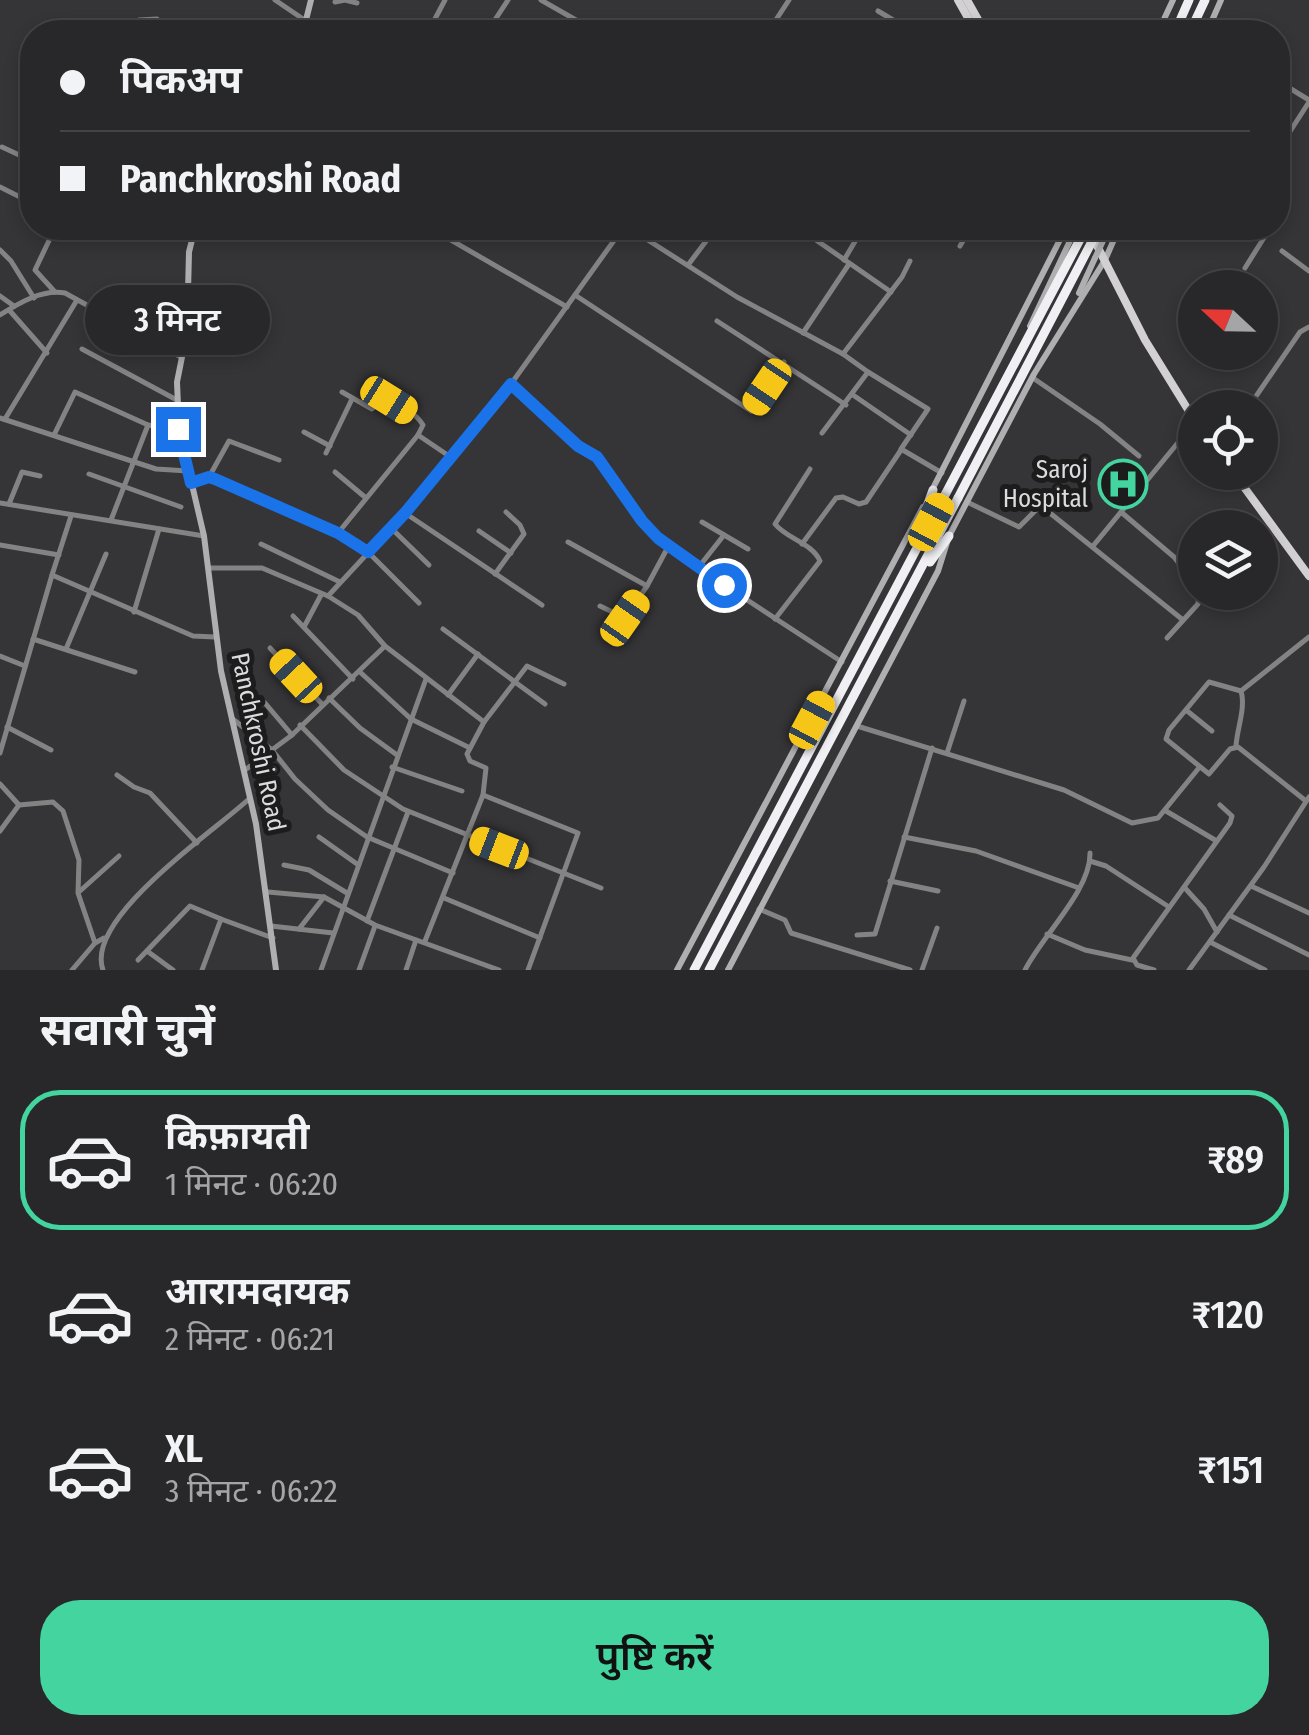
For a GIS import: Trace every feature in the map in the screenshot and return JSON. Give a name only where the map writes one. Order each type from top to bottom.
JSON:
[{"type":"highway","points":[[694,970],[1081,240]]},
{"type":"highway","points":[[710,970],[914,582],[962,500],[1093,240]]},
{"type":"highway","points":[[898,582],[932,490]]},
{"type":"highway","points":[[914,582],[949,536]]},
{"type":"main road","points":[[1092,240],[1178,394]]},
{"type":"main road","points":[[1246,490],[1309,576]]},
{"type":"street","points":[[275,0],[305,20]]},
{"type":"street","points":[[541,0],[575,20]]},
{"type":"street","points":[[340,13],[334,1],[357,3]]},
{"type":"street","points":[[878,11],[893,20]]},
{"type":"street","points":[[139,20],[158,18]]},
{"type":"street","points":[[1290,131],[1309,101]]},
{"type":"street","points":[[49,240],[36,266],[54,292],[78,300],[180,357]]},
{"type":"street","name":"Panchkroshi Road","points":[[192,240],[189,313],[176,399],[178,429],[204,536],[216,637],[268,892],[276,970]]},
{"type":"street","points":[[451,240],[567,307]]},
{"type":"street","points":[[304,628],[325,595],[405,513],[511,384],[614,240]]},
{"type":"street","points":[[646,240],[738,297],[843,354],[928,409],[866,502],[836,498],[802,544]]},
{"type":"street","points":[[688,266],[707,240]]},
{"type":"street","points":[[815,240],[891,292]]},
{"type":"street","points":[[803,333],[857,240]]},
{"type":"street","points":[[960,246],[964,240]]},
{"type":"street","points":[[677,970],[942,473],[1060,240]]},
{"type":"street","points":[[1016,360],[1071,240]]},
{"type":"street","points":[[1100,259],[1106,240]]},
{"type":"street","points":[[728,970],[938,571],[962,500],[1112,240]]},
{"type":"street","points":[[1245,268],[1262,240]]},
{"type":"street","points":[[0,250],[34,298]]},
{"type":"street","points":[[1282,251],[1309,271]]},
{"type":"street","points":[[843,354],[891,292],[910,260]]},
{"type":"street","points":[[26,286],[37,272]]},
{"type":"street","points":[[0,315],[54,292]]},
{"type":"street","points":[[575,295],[751,411],[784,362]]},
{"type":"street","points":[[0,296],[47,354]]},
{"type":"street","points":[[78,300],[3,419],[156,469],[188,472]]},
{"type":"street","points":[[718,320],[846,404]]},
{"type":"street","points":[[1260,390],[1300,332],[1309,327]]},
{"type":"street","points":[[82,349],[176,399]]},
{"type":"street","points":[[822,433],[868,372]]},
{"type":"street","points":[[1032,378],[1139,456]]},
{"type":"street","points":[[511,384],[578,446],[597,457],[642,521],[668,546],[842,662]]},
{"type":"street","points":[[54,434],[74,392],[148,425],[178,429]]},
{"type":"street","points":[[338,533],[423,428],[422,421],[389,400],[383,399],[372,409],[342,392]]},
{"type":"street","points":[[853,396],[911,435]]},
{"type":"street","points":[[326,453],[352,399]]},
{"type":"street","points":[[110,520],[148,425]]},
{"type":"street","points":[[304,432],[330,446]]},
{"type":"street","points":[[418,435],[449,456]]},
{"type":"street","points":[[209,477],[229,440],[279,460]]},
{"type":"street","points":[[1093,546],[1178,443]]},
{"type":"street","points":[[901,449],[942,473]]},
{"type":"street","points":[[775,619],[818,565],[820,557],[775,524],[810,470]]},
{"type":"street","points":[[9,504],[22,472],[40,476]]},
{"type":"street","points":[[335,472],[366,498]]},
{"type":"street","points":[[89,474],[182,507]]},
{"type":"street","points":[[191,483],[209,477],[338,533],[368,552],[418,603]]},
{"type":"street","points":[[962,500],[1019,527],[1041,507],[1184,620]]},
{"type":"street","points":[[0,503],[204,536]]},
{"type":"street","points":[[495,574],[524,534],[506,512]]},
{"type":"street","points":[[1121,512],[1178,561]]},
{"type":"street","points":[[405,513],[542,604]]},
{"type":"street","points":[[0,753],[72,515]]},
{"type":"street","points":[[702,522],[748,549]]},
{"type":"street","points":[[390,528],[429,565]]},
{"type":"street","points":[[134,612],[159,529]]},
{"type":"street","points":[[479,531],[511,553]]},
{"type":"street","points":[[698,568],[724,534]]},
{"type":"street","points":[[568,542],[648,586]]},
{"type":"street","points":[[262,544],[340,582]]},
{"type":"street","points":[[0,545],[59,555]]},
{"type":"street","points":[[600,606],[625,618],[648,586],[668,546]]},
{"type":"street","points":[[66,650],[106,554]]},
{"type":"street","points":[[208,568],[262,568],[325,595],[358,615],[386,646],[484,722]]},
{"type":"street","points":[[52,575],[193,636],[216,637]]},
{"type":"street","points":[[1167,638],[1193,610]]},
{"type":"street","points":[[293,616],[353,679]]},
{"type":"street","points":[[444,629],[546,704]]},
{"type":"street","points":[[1241,691],[1309,637]]},
{"type":"street","points":[[33,639],[135,672]]},
{"type":"street","points":[[244,770],[292,735],[386,646]]},
{"type":"street","points":[[270,648],[322,704]]},
{"type":"street","points":[[448,695],[478,654]]},
{"type":"street","points":[[0,656],[25,666]]},
{"type":"street","points":[[425,942],[483,795],[486,768],[468,758],[484,722],[530,666],[564,684]]},
{"type":"street","points":[[360,672],[411,719],[470,748]]},
{"type":"street","points":[[321,970],[366,836],[426,679]]},
{"type":"street","points":[[1236,746],[1230,748],[1210,774],[1166,740],[1169,730],[1212,681],[1241,691]]},
{"type":"street","points":[[1236,746],[1244,702],[1241,691]]},
{"type":"street","points":[[330,698],[360,728],[397,756]]},
{"type":"street","points":[[947,753],[964,701]]},
{"type":"street","points":[[265,703],[292,735]]},
{"type":"street","points":[[1186,710],[1212,731]]},
{"type":"street","points":[[234,720],[272,750],[295,780],[328,810],[366,836],[453,873]]},
{"type":"street","points":[[300,725],[344,770],[381,798],[601,888]]},
{"type":"street","points":[[854,725],[1076,794],[1132,823],[1158,818],[1198,768]]},
{"type":"street","points":[[6,727],[51,750]]},
{"type":"street","points":[[1189,970],[1308,799],[1236,746]]},
{"type":"street","points":[[857,935],[875,934],[932,748]]},
{"type":"street","points":[[392,767],[462,791]]},
{"type":"street","points":[[117,774],[134,788],[150,793],[196,843]]},
{"type":"street","points":[[0,784],[19,806]]},
{"type":"street","points":[[483,795],[578,833],[528,970]]},
{"type":"street","points":[[103,970],[100,960],[104,938],[121,912],[251,798]]},
{"type":"street","points":[[0,831],[19,806],[53,802],[64,811],[79,860],[78,893],[95,942]]},
{"type":"street","points":[[1132,960],[1232,818],[1220,805]]},
{"type":"street","points":[[1166,811],[1216,840]]},
{"type":"street","points":[[367,920],[408,812]]},
{"type":"street","points":[[319,837],[357,864]]},
{"type":"street","points":[[904,837],[976,851],[1079,888]]},
{"type":"street","points":[[1026,970],[1079,888],[1090,853]]},
{"type":"street","points":[[78,893],[120,856]]},
{"type":"street","points":[[1090,862],[1106,866],[1169,907]]},
{"type":"street","points":[[284,865],[309,870],[346,893]]},
{"type":"street","points":[[890,881],[938,892]]},
{"type":"street","points":[[1183,886],[1204,909],[1217,932]]},
{"type":"street","points":[[1250,886],[1308,912]]},
{"type":"street","points":[[268,892],[324,898],[375,925],[499,970]]},
{"type":"street","points":[[299,929],[324,898]]},
{"type":"street","points":[[444,898],[540,938]]},
{"type":"street","points":[[138,960],[190,906],[273,938]]},
{"type":"street","points":[[759,909],[785,920],[792,933],[910,970]]},
{"type":"street","points":[[1229,916],[1309,955]]},
{"type":"street","points":[[202,970],[221,919]]},
{"type":"street","points":[[359,970],[375,925]]},
{"type":"street","points":[[271,926],[333,933]]},
{"type":"street","points":[[922,970],[938,928]]},
{"type":"street","points":[[1047,934],[1085,950],[1132,960],[1154,970]]},
{"type":"street","points":[[72,970],[95,942],[104,938]]},
{"type":"street","points":[[406,970],[416,938]]},
{"type":"street","points":[[1210,942],[1265,970]]},
{"type":"street","points":[[148,951],[173,970]]},
{"type":"place","name":"Saroj Hospital","points":[[1123,484]]},
{"type":"route","points":[[178,429],[191,483],[215,479],[338,533],[368,552],[511,384],[578,446],[597,457],[658,538],[724,585]]}]
